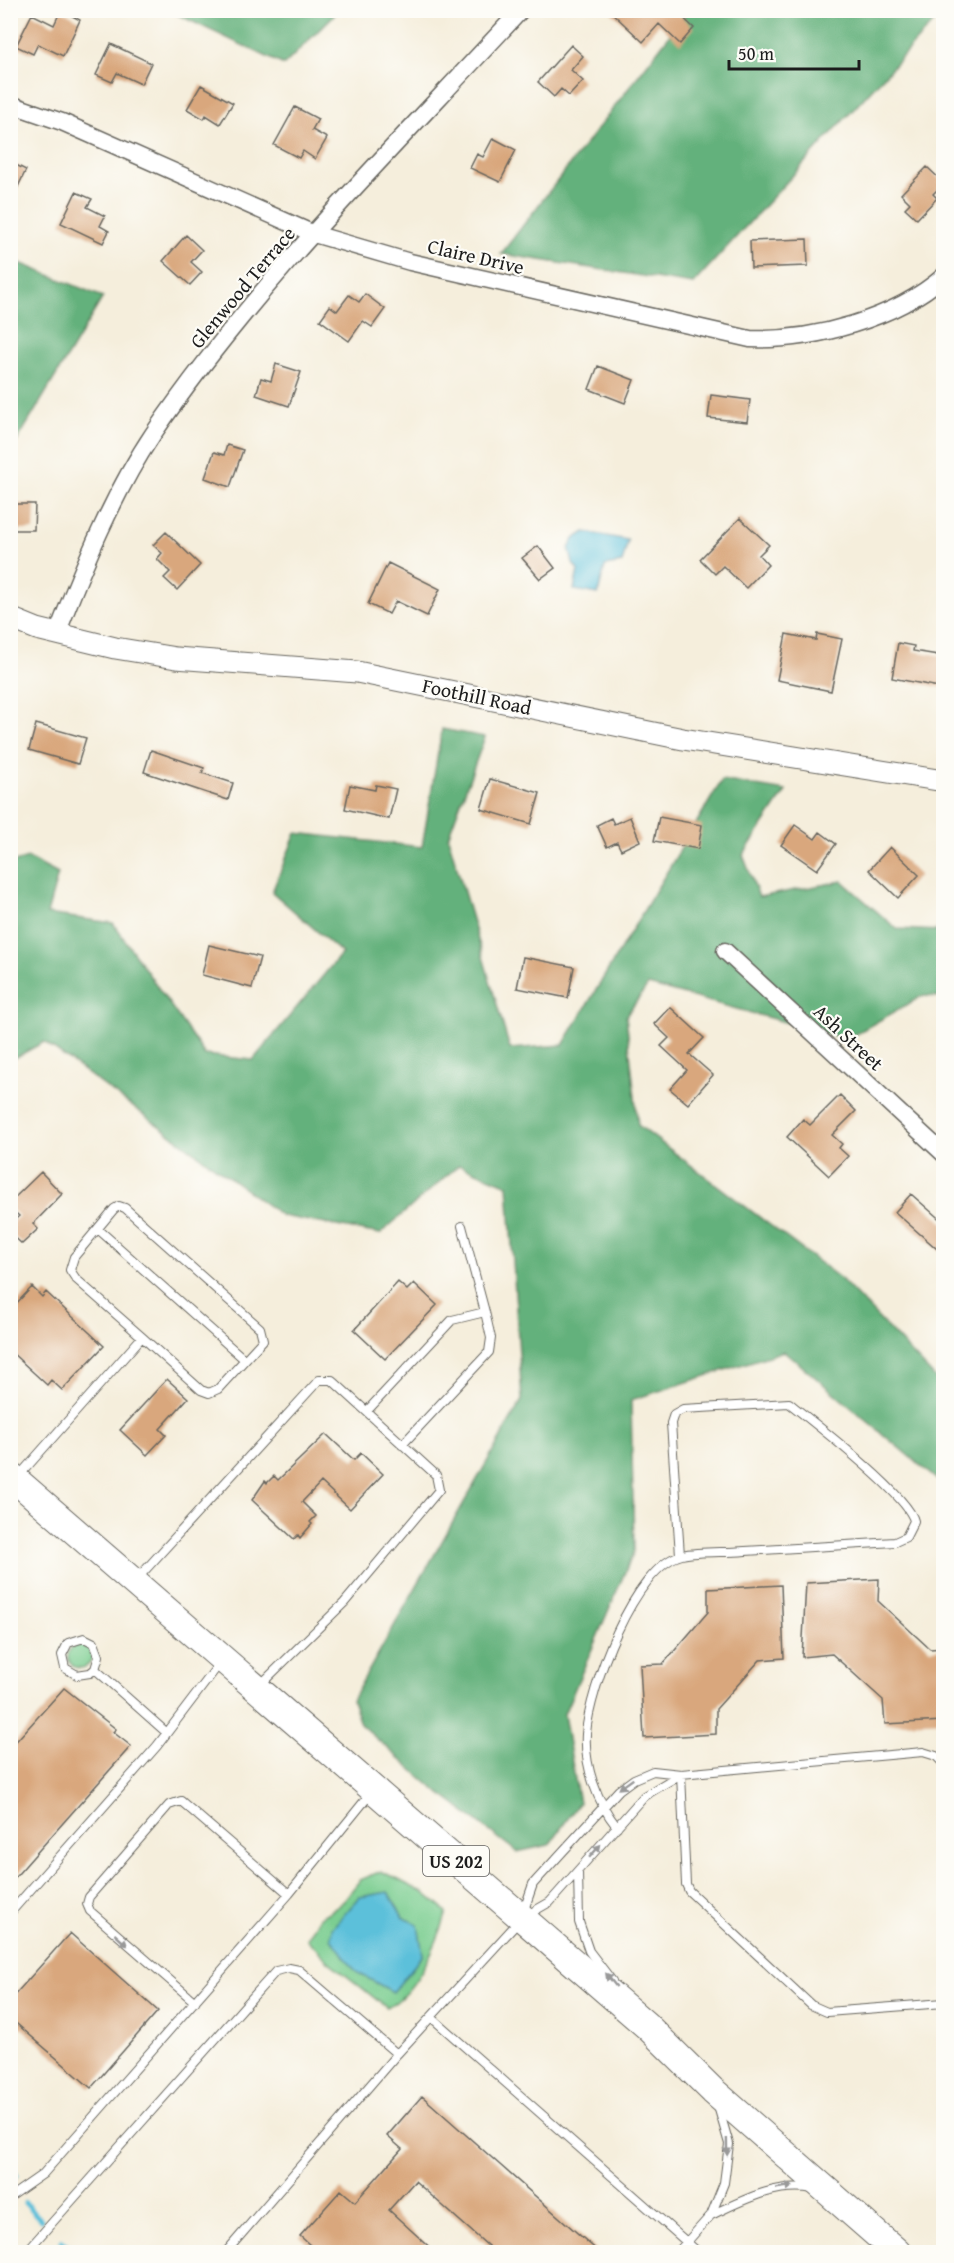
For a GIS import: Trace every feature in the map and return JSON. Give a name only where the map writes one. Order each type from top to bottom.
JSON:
[{"type":"highway","name":"US 202","points":[[13,1477],[256,1690],[647,2026],[713,2091],[897,2253]]},
{"type":"street","name":"Glenwood Terrace","points":[[57,634],[77,582],[132,469],[153,435],[224,339],[314,234],[521,10]]},
{"type":"street","name":"Claire Drive","points":[[10,104],[62,122],[314,234],[411,262],[750,339],[775,340],[822,334],[846,327],[900,303],[944,276]]},
{"type":"street","name":"Foothill Road","points":[[10,618],[57,634],[176,658],[357,672],[683,740],[944,781]]},
{"type":"street","name":"Ash Street","points":[[725,951],[944,1154]]},
{"type":"lane","points":[[123,1207],[260,1328],[263,1340],[218,1389],[205,1392],[76,1279],[70,1270],[71,1260],[98,1229],[114,1209],[123,1207]]},
{"type":"lane","points":[[402,1444],[489,1352],[491,1338],[462,1226]]},
{"type":"lane","points":[[98,1229],[244,1359]]},
{"type":"lane","points":[[367,1411],[452,1320],[485,1312]]},
{"type":"lane","points":[[13,1477],[142,1337]]},
{"type":"lane","points":[[134,1583],[320,1380],[332,1380],[436,1475],[439,1485],[437,1495],[344,1603],[256,1690]]},
{"type":"lane","points":[[616,1827],[601,1807],[591,1774],[586,1736],[589,1715],[607,1657],[631,1602],[646,1581],[680,1555],[895,1542],[906,1537],[914,1521],[910,1509],[889,1489],[789,1402],[683,1408],[674,1414],[671,1423],[680,1555]]},
{"type":"lane","points":[[78,1638],[94,1643],[99,1656],[95,1669],[83,1675],[70,1672],[65,1668],[62,1655],[68,1643],[78,1638]]},
{"type":"lane","points":[[10,1913],[167,1733],[223,1660]]},
{"type":"lane","points":[[95,1669],[167,1733]]},
{"type":"lane","points":[[522,1918],[533,1884],[601,1807],[634,1779],[653,1771],[681,1774],[923,1752],[936,1756],[944,1764]]},
{"type":"lane","points":[[226,2253],[397,2054],[522,1918],[550,1902],[644,1796],[681,1774]]},
{"type":"lane","points":[[681,1774],[686,1884],[689,1891],[811,2005],[827,2012],[944,2003]]},
{"type":"lane","points":[[10,2198],[43,2174],[289,1894],[373,1791]]},
{"type":"lane","points":[[195,2002],[90,1911],[87,1904],[89,1897],[169,1805],[181,1801],[289,1894]]},
{"type":"lane","points":[[578,1870],[579,1922],[589,1951],[647,2026]]},
{"type":"lane","points":[[26,2253],[276,1971],[289,1968],[303,1973],[397,2054]]},
{"type":"lane","points":[[431,2017],[698,2253]]},
{"type":"lane","points":[[678,2253],[711,2215],[724,2183],[729,2144],[713,2091]]},
{"type":"lane","points":[[711,2215],[780,2187],[796,2186],[829,2192]]},
{"type":"green space","points":[[170,11],[338,11],[284,65]]},
{"type":"green space","points":[[688,11],[943,12],[693,284],[501,254]]},
{"type":"green space","points":[[10,259],[103,297],[11,451],[10,451]]},
{"type":"green space","points":[[442,729],[485,737],[448,837],[510,1049],[563,1045],[722,780],[786,791],[743,855],[759,897],[842,881],[897,929],[943,931],[943,997],[922,996],[847,1039],[648,985],[626,1016],[638,1125],[841,1279],[943,1386],[943,1485],[784,1351],[631,1400],[634,1551],[564,1714],[579,1803],[549,1845],[517,1852],[434,1789],[360,1724],[352,1700],[522,1400],[508,1185],[459,1165],[380,1234],[282,1216],[44,1042],[11,1060],[11,863],[28,858],[58,874],[47,914],[113,923],[205,1055],[253,1060],[342,953],[272,892],[296,833],[422,847]]},
{"type":"green space","points":[[80,1644],[88,1648],[92,1656],[88,1664],[80,1668],[72,1664],[68,1656],[72,1648]]},
{"type":"green space","points":[[381,1871],[424,1893],[447,1912],[432,1952],[417,1979],[398,2001],[387,2008],[328,1961],[307,1939],[320,1917],[339,1906],[360,1880]]},
{"type":"water","points":[[585,532],[628,540],[622,563],[605,566],[598,594],[574,590],[578,570],[573,564],[569,548],[574,539]]},
{"type":"water","points":[[388,1892],[403,1917],[418,1925],[423,1955],[393,1992],[356,1972],[331,1938],[332,1928],[360,1897]]},
{"type":"building","points":[[61,10],[80,20],[63,56],[38,44],[33,54],[16,46],[32,14],[54,25]]},
{"type":"building","points":[[609,10],[675,10],[694,28],[680,44],[659,24],[643,42]]},
{"type":"building","points":[[111,44],[151,63],[141,84],[117,73],[112,82],[96,75]]},
{"type":"building","points":[[571,45],[583,56],[571,70],[583,81],[569,96],[561,89],[554,97],[538,82]]},
{"type":"building","points":[[201,85],[233,103],[220,124],[206,115],[204,119],[187,109]]},
{"type":"building","points":[[295,107],[318,119],[312,130],[327,138],[315,159],[303,151],[299,158],[274,145]]},
{"type":"building","points":[[493,138],[516,150],[500,182],[470,168],[477,154],[483,157]]},
{"type":"building","points":[[10,162],[26,170],[10,203]]},
{"type":"building","points":[[927,167],[944,183],[933,194],[937,198],[917,219],[905,208],[910,203],[901,194]]},
{"type":"building","points":[[76,192],[92,199],[87,207],[105,216],[100,226],[109,231],[103,243],[61,223]]},
{"type":"building","points":[[186,235],[202,250],[191,262],[202,272],[190,285],[163,261]]},
{"type":"building","points":[[807,239],[808,266],[751,268],[750,241]]},
{"type":"building","points":[[365,294],[385,309],[372,327],[363,321],[349,341],[320,320],[330,306],[337,311],[349,295],[359,302]]},
{"type":"building","points":[[276,364],[301,372],[289,406],[256,395],[261,378],[271,381]]},
{"type":"building","points":[[598,366],[634,380],[625,403],[589,389]]},
{"type":"building","points":[[711,395],[750,400],[747,422],[708,418]]},
{"type":"building","points":[[227,445],[243,450],[230,487],[205,478],[214,452],[224,455]]},
{"type":"building","points":[[10,504],[35,504],[34,530],[10,530]]},
{"type":"building","points":[[740,518],[769,545],[759,555],[768,565],[746,588],[723,566],[715,574],[700,559]]},
{"type":"building","points":[[166,532],[200,565],[177,590],[164,578],[170,572],[157,559],[162,553],[153,545]]},
{"type":"building","points":[[538,546],[555,568],[540,579],[522,558]]},
{"type":"building","points":[[388,563],[440,589],[427,616],[396,601],[389,614],[368,604]]},
{"type":"building","points":[[786,634],[816,640],[817,634],[842,639],[831,691],[777,680]]},
{"type":"building","points":[[898,643],[914,646],[913,651],[944,656],[944,688],[892,678]]},
{"type":"building","points":[[36,724],[86,738],[78,764],[29,750]]},
{"type":"building","points":[[151,750],[204,768],[202,773],[233,783],[228,800],[144,772]]},
{"type":"building","points":[[490,779],[540,793],[531,824],[481,809]]},
{"type":"building","points":[[350,785],[375,790],[376,785],[396,789],[389,819],[345,809]]},
{"type":"building","points":[[630,817],[640,841],[621,850],[617,842],[607,847],[597,825],[611,818],[614,824]]},
{"type":"building","points":[[659,817],[702,825],[698,849],[654,841]]},
{"type":"building","points":[[795,825],[815,839],[820,832],[836,844],[817,870],[781,845]]},
{"type":"building","points":[[890,847],[919,875],[898,898],[869,870]]},
{"type":"building","points":[[209,945],[260,957],[252,988],[202,975]]},
{"type":"building","points":[[523,957],[574,967],[568,998],[517,988]]},
{"type":"building","points":[[670,1007],[704,1038],[689,1054],[713,1075],[688,1104],[670,1089],[687,1070],[661,1046],[669,1038],[654,1024]]},
{"type":"building","points":[[840,1095],[856,1111],[832,1135],[842,1144],[839,1148],[848,1156],[829,1176],[787,1137],[803,1119],[810,1125]]},
{"type":"building","points":[[41,1172],[62,1194],[33,1224],[38,1229],[22,1244],[10,1233],[10,1224],[19,1216],[10,1208],[10,1202]]},
{"type":"building","points":[[911,1194],[944,1223],[944,1255],[895,1212]]},
{"type":"building","points":[[398,1282],[407,1290],[414,1283],[437,1305],[385,1359],[354,1330]]},
{"type":"building","points":[[32,1287],[42,1297],[46,1292],[104,1346],[62,1390],[51,1380],[47,1385],[10,1351],[10,1310]]},
{"type":"building","points":[[167,1379],[188,1398],[160,1429],[166,1435],[147,1455],[120,1430]]},
{"type":"building","points":[[326,1434],[354,1460],[361,1453],[383,1474],[350,1509],[321,1482],[302,1502],[316,1516],[300,1538],[298,1535],[294,1539],[252,1500],[265,1481],[267,1483],[274,1476],[278,1480]]},
{"type":"building","points":[[879,1579],[878,1601],[930,1649],[944,1648],[944,1721],[885,1724],[883,1700],[832,1654],[802,1657],[806,1583]]},
{"type":"building","points":[[781,1585],[784,1658],[760,1660],[716,1709],[716,1734],[644,1738],[640,1665],[663,1664],[708,1612],[708,1589]]},
{"type":"building","points":[[64,1688],[116,1729],[113,1732],[131,1746],[10,1883],[10,1748]]},
{"type":"building","points":[[70,1933],[158,2011],[91,2088],[10,2018],[10,2000]]},
{"type":"building","points":[[422,2096],[600,2253],[496,2253],[415,2181],[389,2210],[436,2253],[319,2253],[300,2236],[341,2190],[355,2202],[402,2149],[387,2136]]},
{"type":"waterway","points":[[10,2164],[16,2175]]},
{"type":"waterway","points":[[25,2203],[41,2220]]},
{"type":"waterway","points":[[62,2241],[75,2252]]}]
